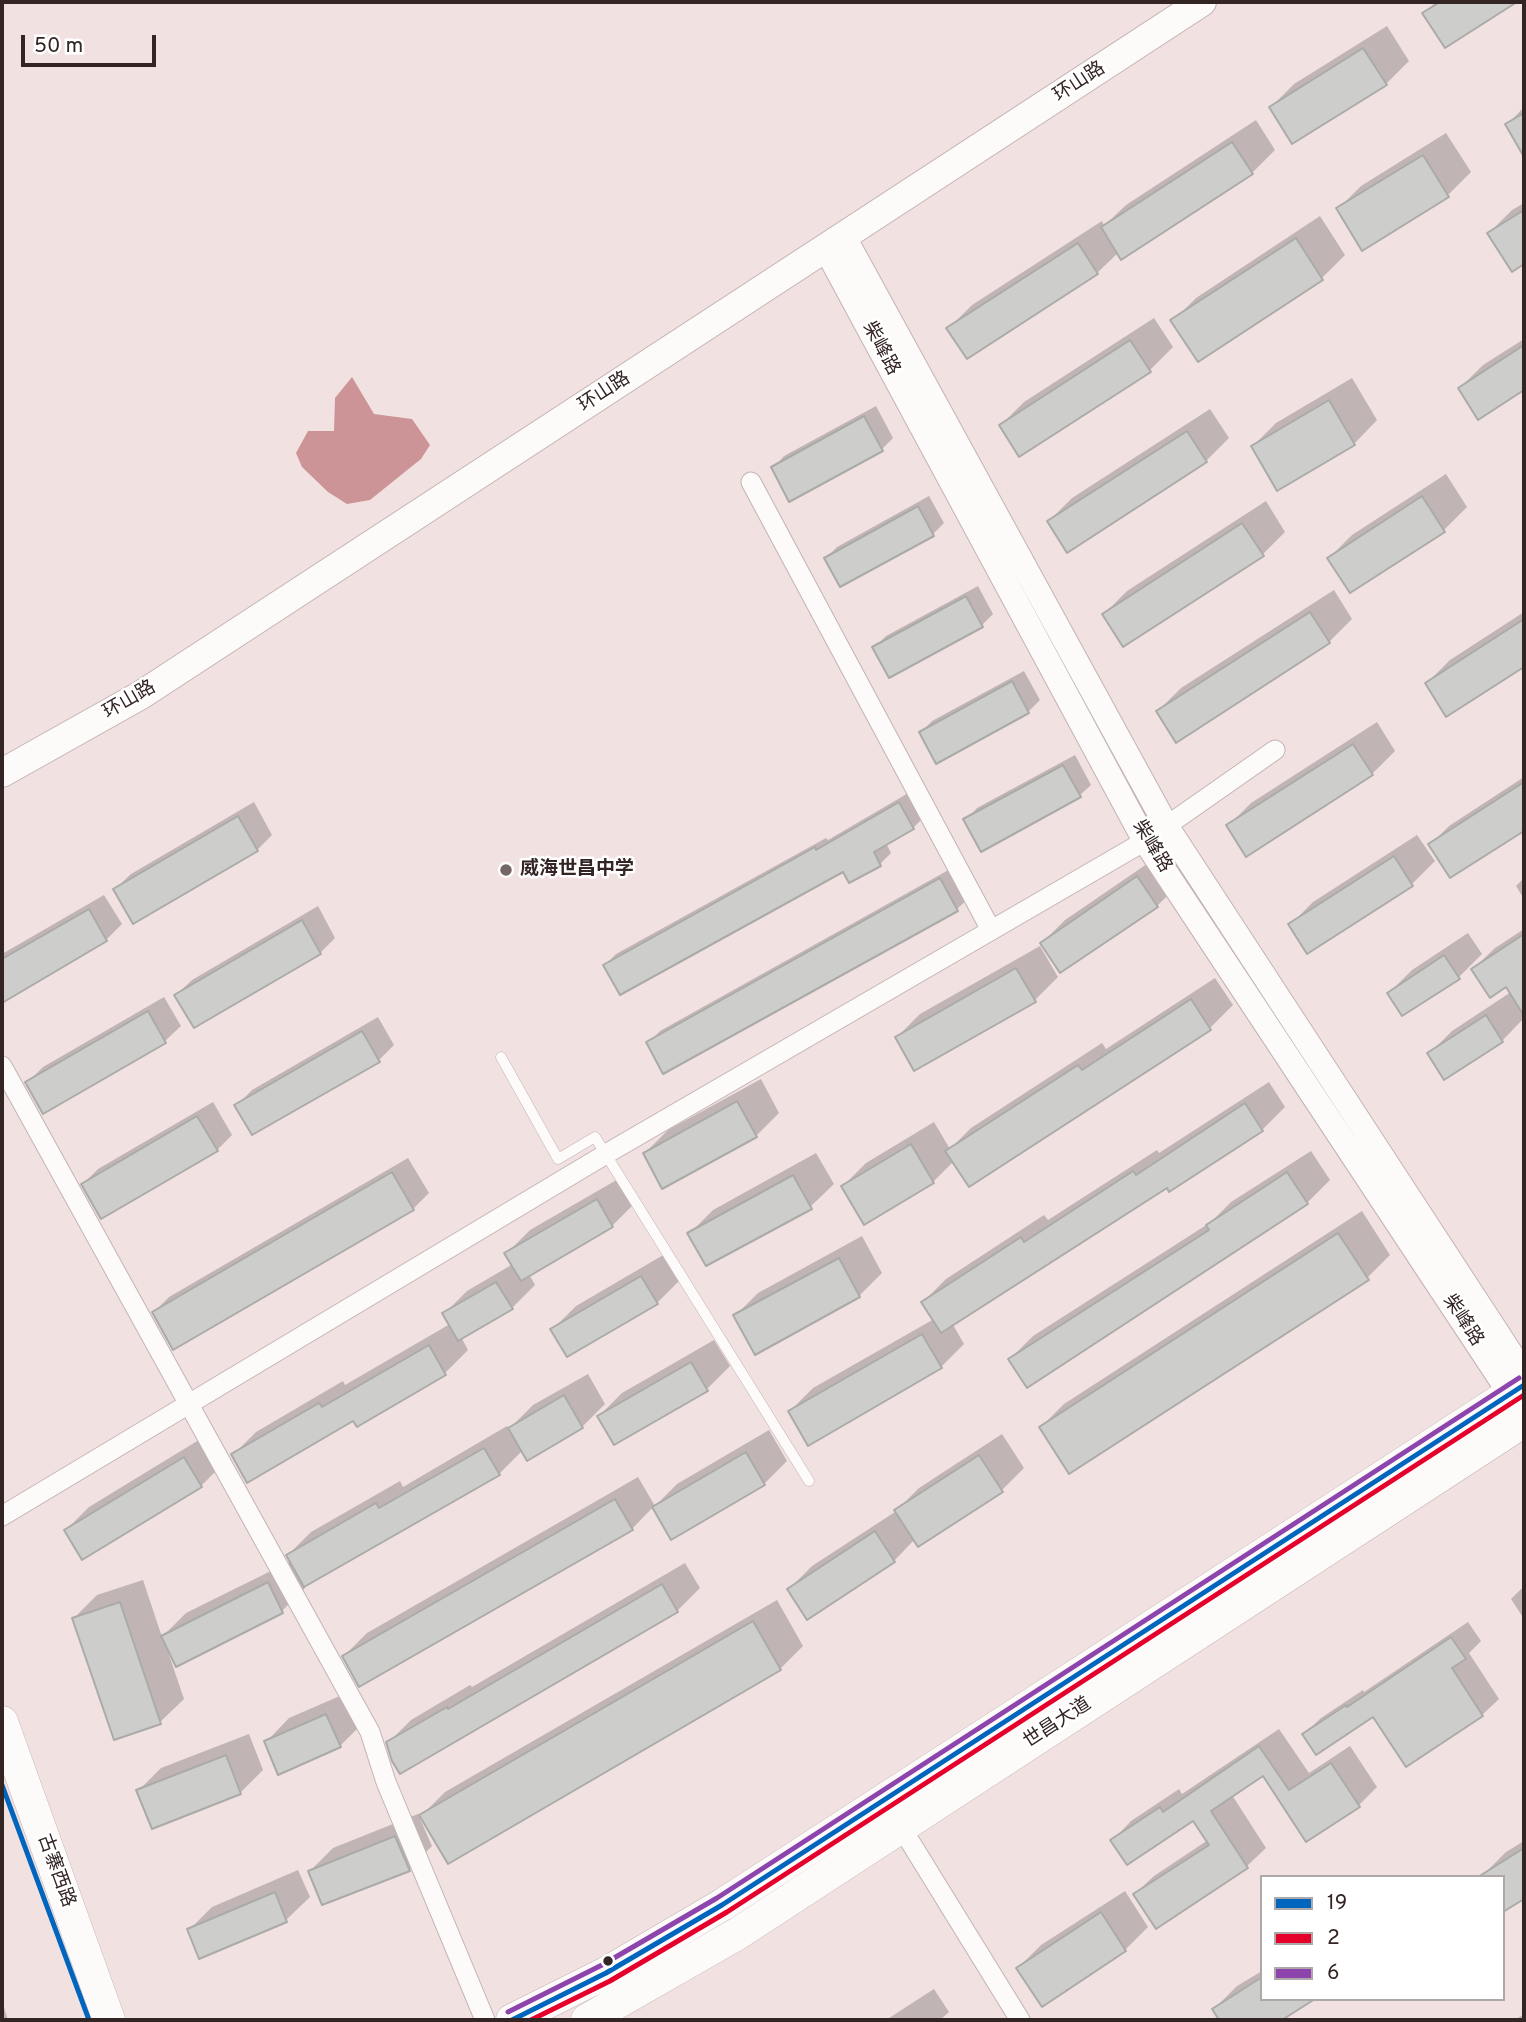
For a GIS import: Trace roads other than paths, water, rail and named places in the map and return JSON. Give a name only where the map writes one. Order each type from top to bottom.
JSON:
[{"type":"main road","name":"环山路","points":[[2,773],[152,689],[835,243],[1184,7]]},
{"type":"main road","name":"世昌大道","points":[[587,2020],[737,1934],[901,1827],[1521,1398]]},
{"type":"main road","name":"世昌大道","points":[[512,2020],[606,1973],[722,1905],[1521,1398]]},
{"type":"main road","name":"古寨西路","points":[[2,1722],[109,2020]]},
{"type":"main road","name":"古寨西路","points":[[2,1785],[89,2020]]},
{"type":"street","name":"柴峰路","points":[[835,243],[1167,827],[1521,1398]]},
{"type":"street","name":"柴峰路","points":[[835,243],[1145,841],[1521,1398]]},
{"type":"street","points":[[751,482],[991,930]]},
{"type":"street","points":[[2,1516],[606,1154],[1145,841],[1275,750]]},
{"type":"street","points":[[2,1066],[370,1732],[386,1782],[485,2020]]},
{"type":"street","points":[[901,1827],[1020,2020]]},
{"type":"lane","points":[[501,1057],[558,1159],[595,1137],[809,1481]]},
{"type":"place","name":"威海世昌中学","points":[[506,870]]}]
